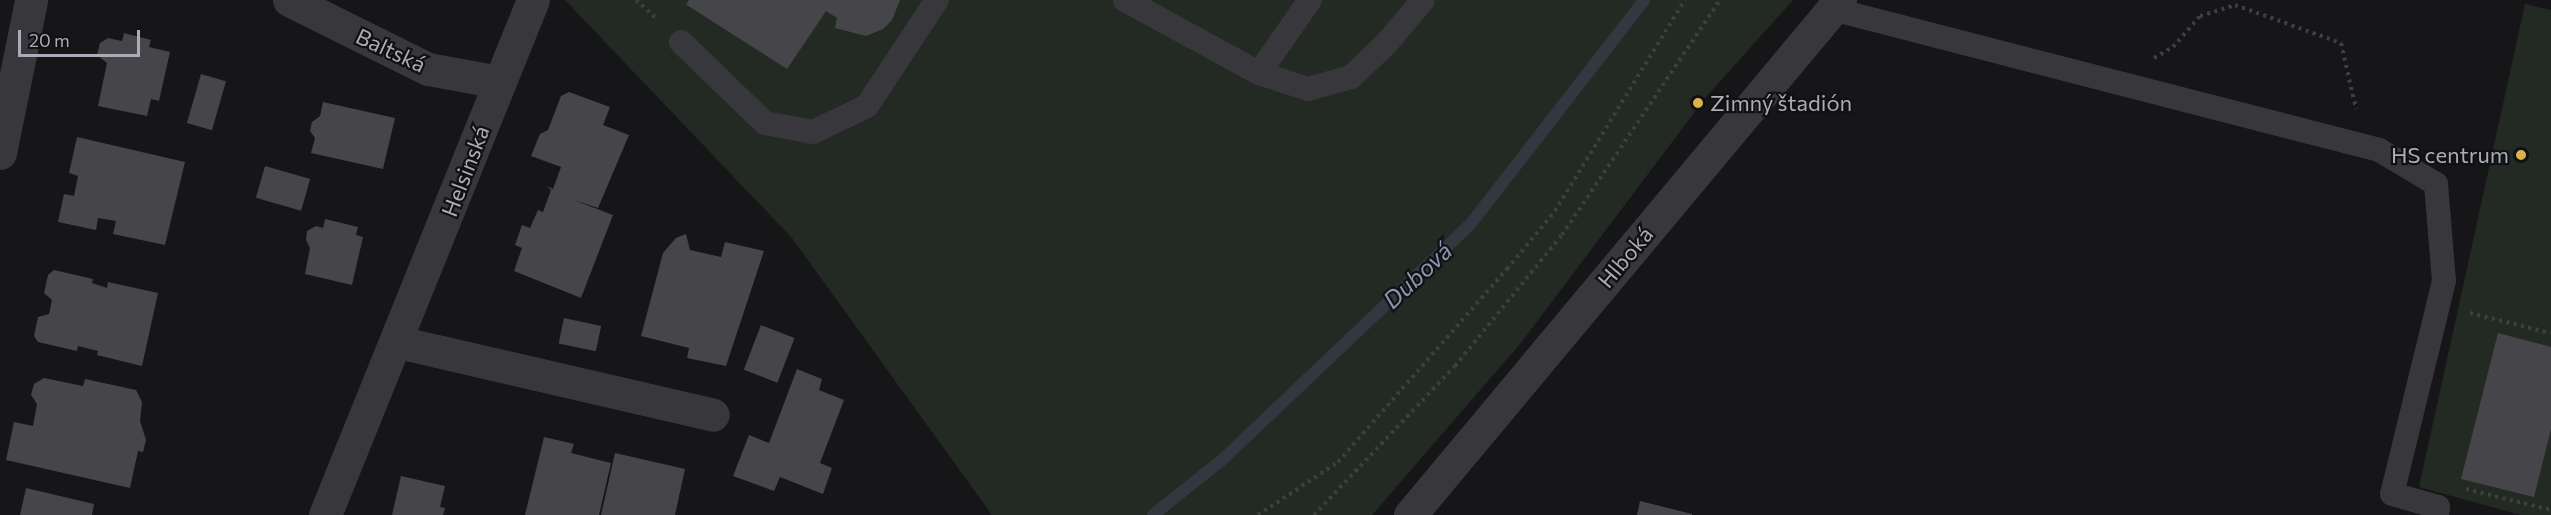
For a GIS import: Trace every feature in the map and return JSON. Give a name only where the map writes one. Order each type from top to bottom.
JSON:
[{"type":"street","points":[[0,153],[31,0]]},
{"type":"street","name":"Baltská","points":[[289,0],[428,69],[500,82]]},
{"type":"street","name":"Helsinská","points":[[325,515],[398,342],[533,0]]},
{"type":"street","name":"Hlboká","points":[[1410,515],[1836,5]]},
{"type":"street","points":[[398,342],[713,415]]},
{"type":"lane","points":[[681,42],[765,123],[813,132],[867,106],[937,0]]},
{"type":"lane","points":[[1125,0],[1259,73],[1308,89],[1351,77],[1386,44],[1423,0]]},
{"type":"lane","points":[[1259,73],[1311,0]]},
{"type":"lane","points":[[1836,5],[2111,81],[2379,150],[2436,184],[2444,282],[2392,494],[2438,507],[2437,515]]},
{"type":"path","points":[[1258,515],[1338,462],[1555,211],[1685,0]]},
{"type":"path","points":[[1314,515],[1455,366],[1562,235],[1720,0]]},
{"type":"path","points":[[2111,81],[2173,47],[2200,16],[2235,5],[2341,43],[2364,146]]},
{"type":"path","points":[[2439,305],[2551,333]]},
{"type":"path","points":[[2463,488],[2551,510]]},
{"type":"shaded area","points":[[565,0],[1793,0],[1706,97],[1520,344],[1372,515],[992,515],[792,238]]},
{"type":"shaded area","name":"HS centrum","points":[[2525,4],[2551,10],[2551,515],[2521,515],[2419,487]]},
{"type":"building","points":[[689,0],[900,0],[892,20],[883,29],[866,36],[835,28],[837,18],[826,11],[787,69],[686,5]]},
{"type":"building","points":[[124,33],[151,40],[149,47],[170,52],[159,101],[151,99],[147,116],[98,106],[107,63],[97,55],[100,43],[108,38],[122,41]]},
{"type":"building","points":[[201,74],[226,81],[212,130],[187,123]]},
{"type":"building","points":[[569,92],[610,107],[603,125],[629,135],[598,208],[571,199],[613,215],[581,298],[514,271],[522,248],[515,245],[522,225],[530,228],[538,210],[543,212],[551,190],[546,186],[553,189],[561,167],[531,156],[540,134],[548,130],[561,96]]},
{"type":"building","points":[[323,102],[395,118],[383,169],[311,153],[315,138],[310,131],[312,122],[320,116]]},
{"type":"building","points":[[77,137],[185,162],[165,245],[113,234],[116,221],[98,218],[96,230],[58,222],[64,194],[74,196],[78,176],[69,173]]},
{"type":"building","points":[[265,166],[310,179],[301,211],[256,198]]},
{"type":"building","points":[[325,219],[358,227],[356,235],[363,237],[352,285],[305,274],[310,248],[306,240],[307,231],[316,226],[323,228]]},
{"type":"building","points":[[686,234],[690,250],[721,257],[725,242],[764,251],[726,366],[687,358],[689,348],[641,336],[663,253],[676,238]]},
{"type":"building","points":[[54,270],[93,279],[92,283],[107,288],[108,282],[158,293],[142,366],[97,355],[98,351],[78,346],[77,351],[38,342],[34,336],[38,317],[49,314],[52,300],[44,293],[48,275]]},
{"type":"building","points":[[564,318],[601,326],[596,351],[559,343]]},
{"type":"building","points":[[761,325],[795,338],[777,383],[744,370]]},
{"type":"building","points":[[2498,333],[2551,347],[2551,429],[2534,497],[2461,479]]},
{"type":"building","points":[[797,369],[822,379],[819,390],[844,400],[820,463],[832,468],[823,494],[780,477],[774,491],[733,476],[749,435],[769,443]]},
{"type":"building","points":[[44,378],[83,386],[85,379],[136,390],[142,402],[140,421],[146,440],[143,452],[138,451],[130,488],[6,460],[14,422],[33,426],[37,404],[31,395],[34,384]]},
{"type":"building","points":[[544,437],[574,444],[571,453],[611,463],[599,515],[525,515]]},
{"type":"building","points":[[615,453],[685,469],[675,515],[601,515]]},
{"type":"building","points":[[401,476],[445,486],[440,507],[445,508],[443,515],[392,515]]},
{"type":"building","points":[[26,488],[94,504],[92,515],[20,515]]},
{"type":"building","points":[[1640,501],[1692,514],[1692,515],[1637,515]]},
{"type":"waterway","name":"Dubová","points":[[1153,515],[1222,460],[1469,226],[1644,0]]},
{"type":"place","name":"Zimný štadión","points":[[1698,103]]},
{"type":"place","name":"HS centrum","points":[[2521,155]]}]
